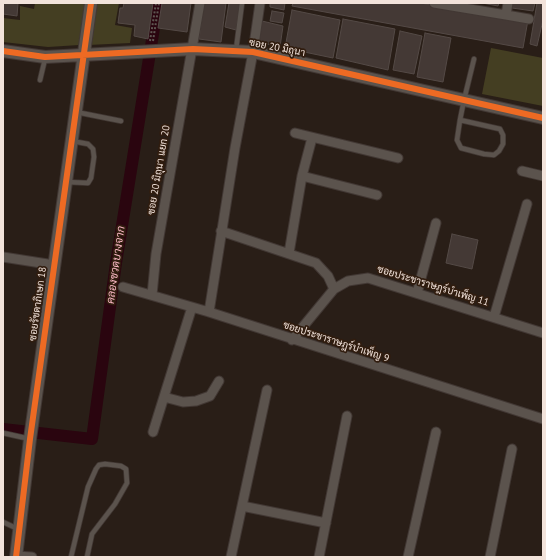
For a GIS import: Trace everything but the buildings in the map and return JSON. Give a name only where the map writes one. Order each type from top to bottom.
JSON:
[{"type":"street","name":"ซอยรัชดาภิเษก 18","points":[[16,556],[30,437],[91,3]]},
{"type":"street","name":"ซอย 20 มิถุนา แยก 20","points":[[152,295],[156,254],[200,3]]},
{"type":"street","points":[[209,312],[221,231],[253,52],[260,3]]},
{"type":"street","points":[[434,3],[529,19]]},
{"type":"street","points":[[506,15],[508,3]]},
{"type":"street","name":"ซอย 20 มิถุนา","points":[[3,51],[45,57],[193,49],[253,52],[543,118]]},
{"type":"street","points":[[295,133],[398,158]]},
{"type":"street","points":[[289,253],[302,176],[312,138]]},
{"type":"street","points":[[522,171],[543,176]]},
{"type":"street","points":[[302,176],[377,195]]},
{"type":"street","points":[[494,316],[527,204]]},
{"type":"street","points":[[417,293],[436,223]]},
{"type":"street","points":[[221,231],[316,263],[328,276],[334,289]]},
{"type":"street","points":[[3,257],[54,265]]},
{"type":"street","name":"ซอยประชาราษฎร์บำเพ็ญ 11","points":[[292,340],[334,289],[348,281],[368,278],[494,316],[543,333]]},
{"type":"street","name":"ซอยประชาราษฎร์บำเพ็ญ 9","points":[[123,287],[209,312],[292,340],[543,419]]},
{"type":"street","points":[[154,432],[192,307]]},
{"type":"street","points":[[164,397],[183,402],[196,401],[210,396],[219,381]]},
{"type":"street","points":[[231,557],[267,390]]},
{"type":"street","points":[[319,557],[347,416]]},
{"type":"street","points":[[408,557],[436,432]]},
{"type":"street","points":[[490,557],[512,449]]},
{"type":"street","points":[[242,506],[326,523]]},
{"type":"street","points":[[16,556],[32,557]]},
{"type":"lane","points":[[236,51],[242,3]]},
{"type":"lane","points":[[40,80],[45,57]]},
{"type":"lane","points":[[460,120],[500,129],[503,135],[503,144],[499,151],[494,155],[461,148],[457,140],[460,120],[464,100],[474,59]]},
{"type":"lane","points":[[75,111],[121,121]]},
{"type":"lane","points":[[65,182],[82,184],[88,183],[91,178],[94,157],[93,149],[88,144],[71,141]]},
{"type":"lane","points":[[3,433],[30,437]]},
{"type":"lane","points":[[71,557],[88,487],[96,469],[99,465],[105,464],[121,466],[126,469],[127,482],[116,504],[92,534],[87,557]]},
{"type":"lane","points":[[3,522],[18,529]]},
{"type":"path","points":[[150,52],[158,3]]},
{"type":"shaded area","points":[[35,3],[86,3],[79,45],[48,47],[3,42],[3,18],[20,20],[20,6],[34,9]]},
{"type":"shaded area","points":[[95,3],[119,3],[115,25],[132,28],[130,43],[88,45]]},
{"type":"shaded area","points":[[491,48],[543,58],[543,106],[482,94]]},
{"type":"waterway","name":"คลองชวดบางจาก","points":[[3,429],[92,439],[116,263],[158,3]]},
{"type":"cycle path","points":[[16,557],[30,439],[91,3]]},
{"type":"cycle path","points":[[3,51],[45,57],[193,49],[253,52],[543,118]]}]
